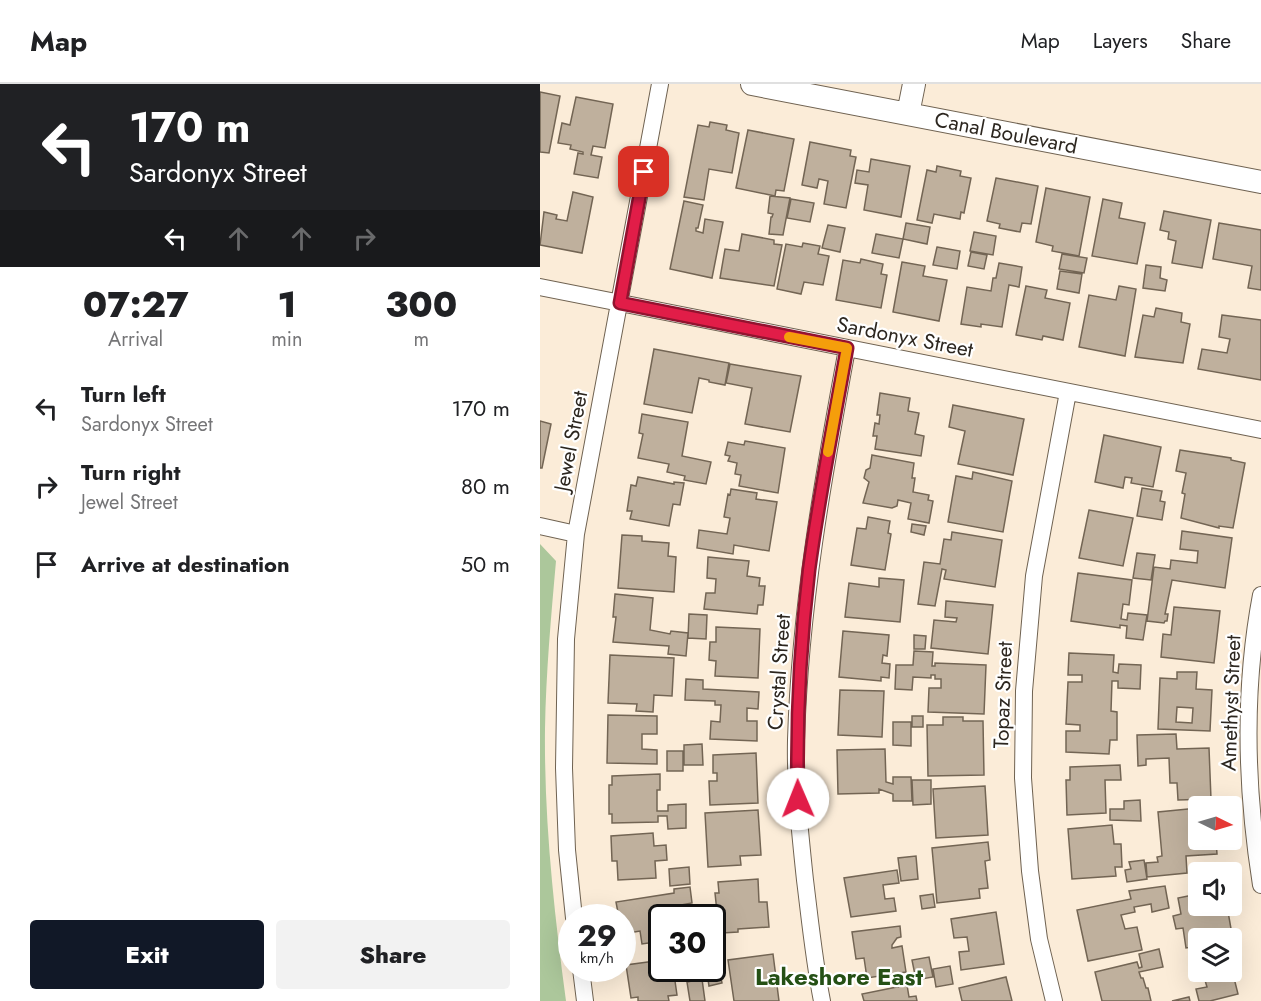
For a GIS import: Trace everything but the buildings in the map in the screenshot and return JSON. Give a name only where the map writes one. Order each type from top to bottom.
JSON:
[{"type":"street","name":"Jewel Street","points":[[573,904],[567,849],[564,768],[566,639],[576,534],[660,84]]},
{"type":"street","name":"Canal Boulevard","points":[[752,84],[1261,182]]},
{"type":"street","points":[[908,114],[914,84]]},
{"type":"street","name":"Sardonyx Street","points":[[540,287],[1261,429]]},
{"type":"street","name":"Crystal Street","points":[[822,1001],[798,819],[796,741],[800,662],[809,571],[821,488],[847,348]]},
{"type":"street","name":"Topaz Street","points":[[1054,1001],[1039,939],[1030,871],[1023,778],[1024,691],[1034,576],[1068,392]]},
{"type":"street","points":[[540,526],[576,534]]},
{"type":"street","name":"Amethyst Street","points":[[1261,595],[1250,683],[1250,768],[1261,885]]},
{"type":"street","points":[[583,982],[585,1001]]},
{"type":"green space","points":[[540,544],[556,561],[546,687],[545,763],[558,933],[558,982],[564,982],[566,1001],[540,1001]]},
{"type":"slow traffic","points":[[789,337],[847,348],[828,452]]},
{"type":"district","name":"Lakeshore East","points":[[839,977]]},
{"type":"route","points":[[644,172],[620,303],[847,348],[821,488],[809,571],[800,662],[796,741],[798,799]]}]
